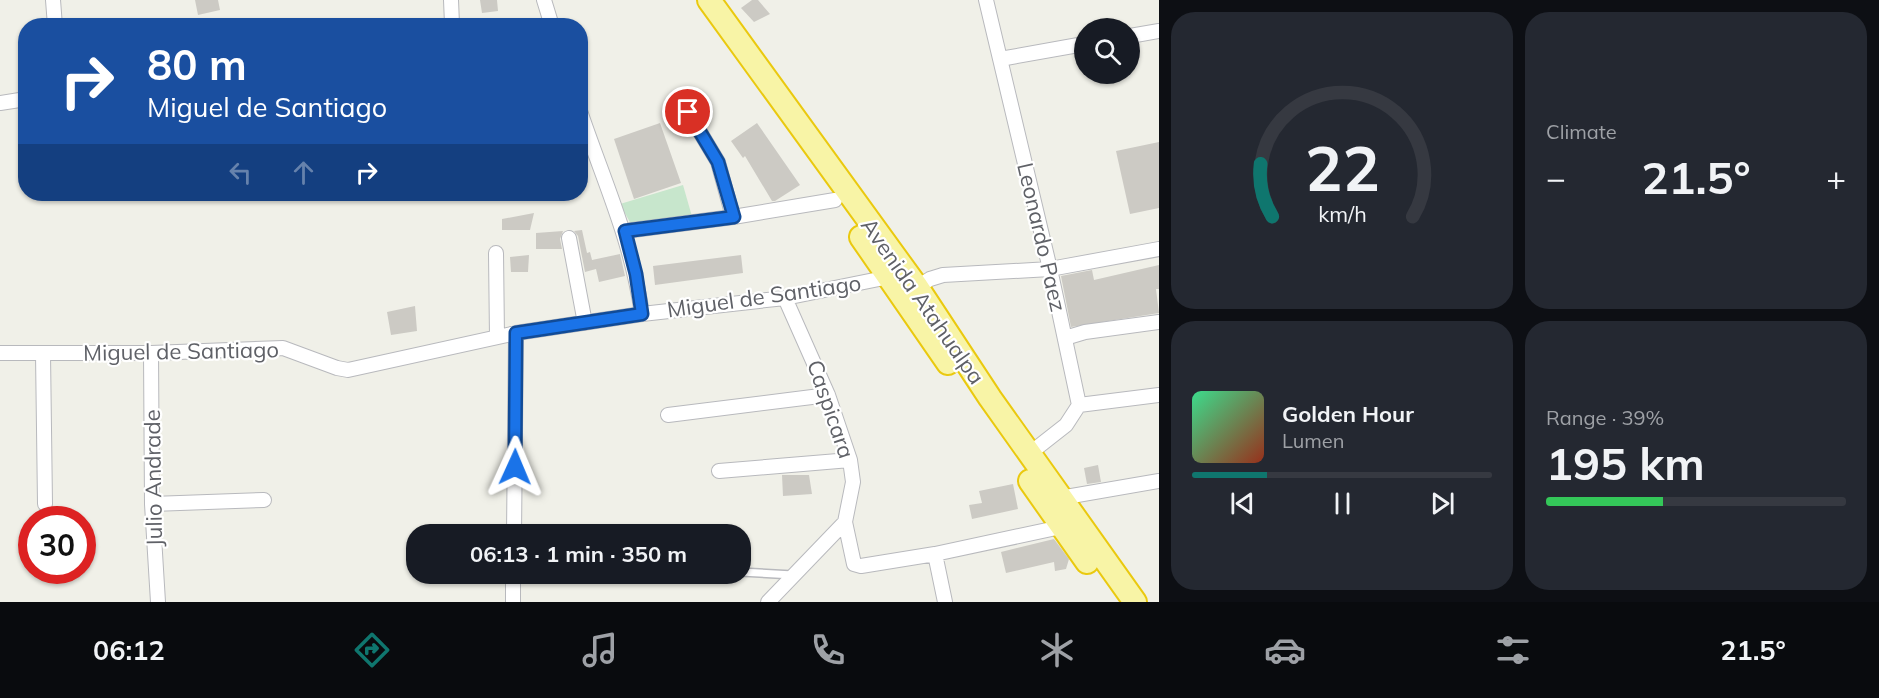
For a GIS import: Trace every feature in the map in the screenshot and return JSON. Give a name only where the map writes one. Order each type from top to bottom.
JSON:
[{"type":"highway","name":"Avenida Atahualpa","points":[[695,0],[890,277],[1061,527],[1117,602]]},
{"type":"highway","name":"Avenida Atahualpa","points":[[709,0],[917,287],[1029,454],[1135,602]]},
{"type":"street","points":[[53,0],[54,18]]},
{"type":"street","points":[[451,0],[452,18]]},
{"type":"street","points":[[544,0],[550,18]]},
{"type":"street","name":"Leonardo Paez","points":[[986,0],[1050,269],[1079,405]]},
{"type":"street","points":[[1140,34],[1159,31]]},
{"type":"street","points":[[1000,59],[1074,46]]},
{"type":"street","points":[[0,103],[18,100]]},
{"type":"street","points":[[688,112],[718,162],[734,217]]},
{"type":"street","points":[[588,134],[625,231],[636,274],[642,314]]},
{"type":"street","points":[[625,231],[734,217],[835,200]]},
{"type":"street","points":[[569,238],[585,322]]},
{"type":"street","points":[[917,287],[943,275],[1050,269],[1159,249]]},
{"type":"street","points":[[496,253],[497,337]]},
{"type":"street","name":"Miguel de Santiago","points":[[0,353],[151,353],[283,348],[348,370],[516,333],[642,314],[785,298],[890,277]]},
{"type":"street","name":"Caspicara","points":[[785,298],[828,395],[850,460],[853,482],[844,522]]},
{"type":"street","points":[[1065,338],[1085,332],[1159,322]]},
{"type":"street","points":[[514,524],[516,333]]},
{"type":"street","name":"Julio Andrade","points":[[151,353],[152,504],[158,602]]},
{"type":"street","points":[[43,354],[45,504]]},
{"type":"street","points":[[668,415],[828,395]]},
{"type":"street","points":[[1029,454],[1066,425],[1079,405],[1159,395]]},
{"type":"street","points":[[719,471],[850,460]]},
{"type":"street","points":[[1060,498],[1159,481]]},
{"type":"street","points":[[152,504],[264,500]]},
{"type":"street","points":[[844,522],[854,564],[861,566],[935,554],[1061,527]]},
{"type":"street","points":[[768,602],[844,522]]},
{"type":"street","points":[[935,554],[945,602]]},
{"type":"street","points":[[513,584],[513,602]]},
{"type":"lane","points":[[751,573],[793,575]]},
{"type":"green space","points":[[683,185],[693,220],[632,226],[620,204]]},
{"type":"building","points":[[195,0],[218,0],[220,10],[198,15]]},
{"type":"building","points":[[480,0],[497,0],[498,11],[482,13]]},
{"type":"building","points":[[752,0],[758,0],[770,14],[754,22],[741,8]]},
{"type":"building","points":[[660,123],[681,183],[634,199],[614,139]]},
{"type":"building","points":[[757,123],[800,185],[775,201],[772,201],[745,156],[743,158],[731,141]]},
{"type":"building","points":[[1159,142],[1159,208],[1130,214],[1116,151]]},
{"type":"building","points":[[534,213],[530,230],[502,230],[502,219]]},
{"type":"building","points":[[582,230],[587,253],[590,252],[592,260],[620,254],[625,276],[599,282],[596,269],[585,272],[578,236],[574,231]]},
{"type":"building","points":[[563,231],[560,239],[562,249],[536,249],[536,233]]},
{"type":"building","points":[[529,255],[528,272],[511,272],[510,257]]},
{"type":"building","points":[[741,255],[743,273],[655,285],[653,266]]},
{"type":"building","points":[[1159,265],[1159,289],[1156,289],[1159,313],[1071,327],[1061,276],[1092,270],[1094,280]]},
{"type":"building","points":[[415,306],[417,331],[391,335],[387,312]]},
{"type":"building","points":[[1098,465],[1101,482],[1087,484],[1084,468]]},
{"type":"building","points":[[782,475],[809,475],[812,494],[783,496]]},
{"type":"building","points":[[1013,484],[1018,509],[972,519],[969,505],[982,503],[979,491]]},
{"type":"building","points":[[1054,539],[1069,559],[1066,569],[1055,571],[1054,562],[1006,573],[1001,552]]},
{"type":"route","points":[[515,467],[516,333],[642,314],[636,274],[625,231],[734,217],[718,162],[688,112]]}]
